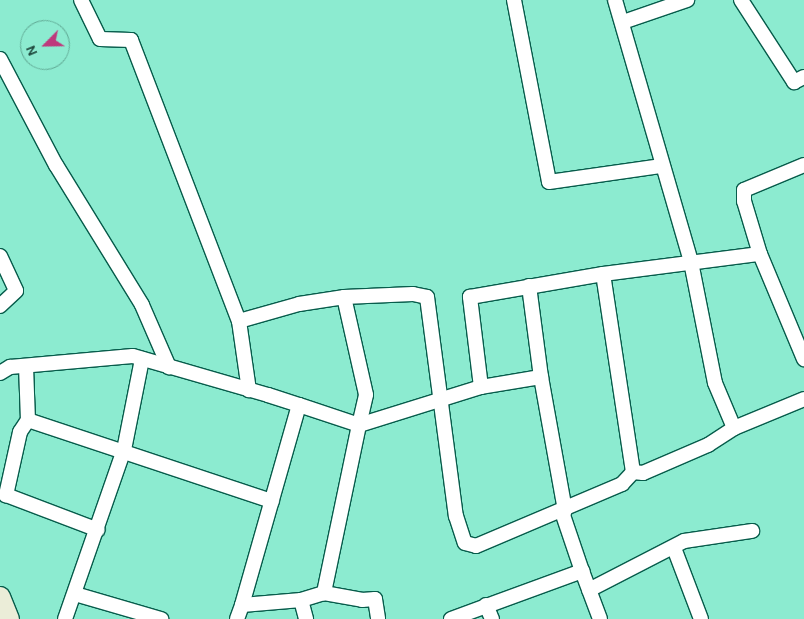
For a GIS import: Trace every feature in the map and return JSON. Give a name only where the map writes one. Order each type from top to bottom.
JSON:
[{"type":"street","points":[[81,0],[100,39],[131,40],[239,321],[250,390]]},
{"type":"street","points":[[514,0],[549,182],[662,166]]},
{"type":"street","points":[[615,0],[662,154],[662,166],[691,262],[715,383],[734,428]]},
{"type":"street","points":[[623,22],[687,0]]},
{"type":"street","points":[[741,0],[794,82],[804,77]]},
{"type":"street","points":[[0,59],[56,165],[142,305],[169,367]]},
{"type":"street","points":[[803,168],[744,190],[744,201],[760,254],[804,359]]},
{"type":"street","points":[[480,387],[470,297],[603,274],[760,254]]},
{"type":"street","points":[[0,256],[16,290],[0,306]]},
{"type":"street","points":[[239,321],[299,304],[344,297],[413,294],[427,297],[456,516],[465,543],[476,546],[565,510],[622,484],[632,472],[603,274]]},
{"type":"street","points":[[529,286],[541,377],[565,510],[563,515],[600,619]]},
{"type":"street","points":[[324,593],[366,395],[344,297]]},
{"type":"street","points":[[0,373],[10,367],[133,356],[250,390],[359,425],[440,397],[480,387],[541,377]]},
{"type":"street","points":[[65,619],[76,594],[124,450],[142,359]]},
{"type":"street","points":[[26,366],[28,420],[20,432],[6,495],[98,530]]},
{"type":"street","points":[[632,472],[643,473],[708,445],[734,428],[804,399]]},
{"type":"street","points":[[237,619],[299,405]]},
{"type":"street","points":[[28,420],[124,450],[272,501]]},
{"type":"street","points":[[589,590],[662,550],[674,548],[684,541],[752,532]]},
{"type":"street","points":[[674,548],[701,619]]},
{"type":"street","points":[[450,619],[582,571]]},
{"type":"street","points":[[242,605],[301,600],[324,593],[362,600],[374,599],[378,619]]},
{"type":"street","points":[[76,594],[154,618]]},
{"type":"street","points":[[0,597],[9,619]]},
{"type":"street","points":[[301,600],[306,619]]},
{"type":"street","points":[[486,605],[492,619]]}]
